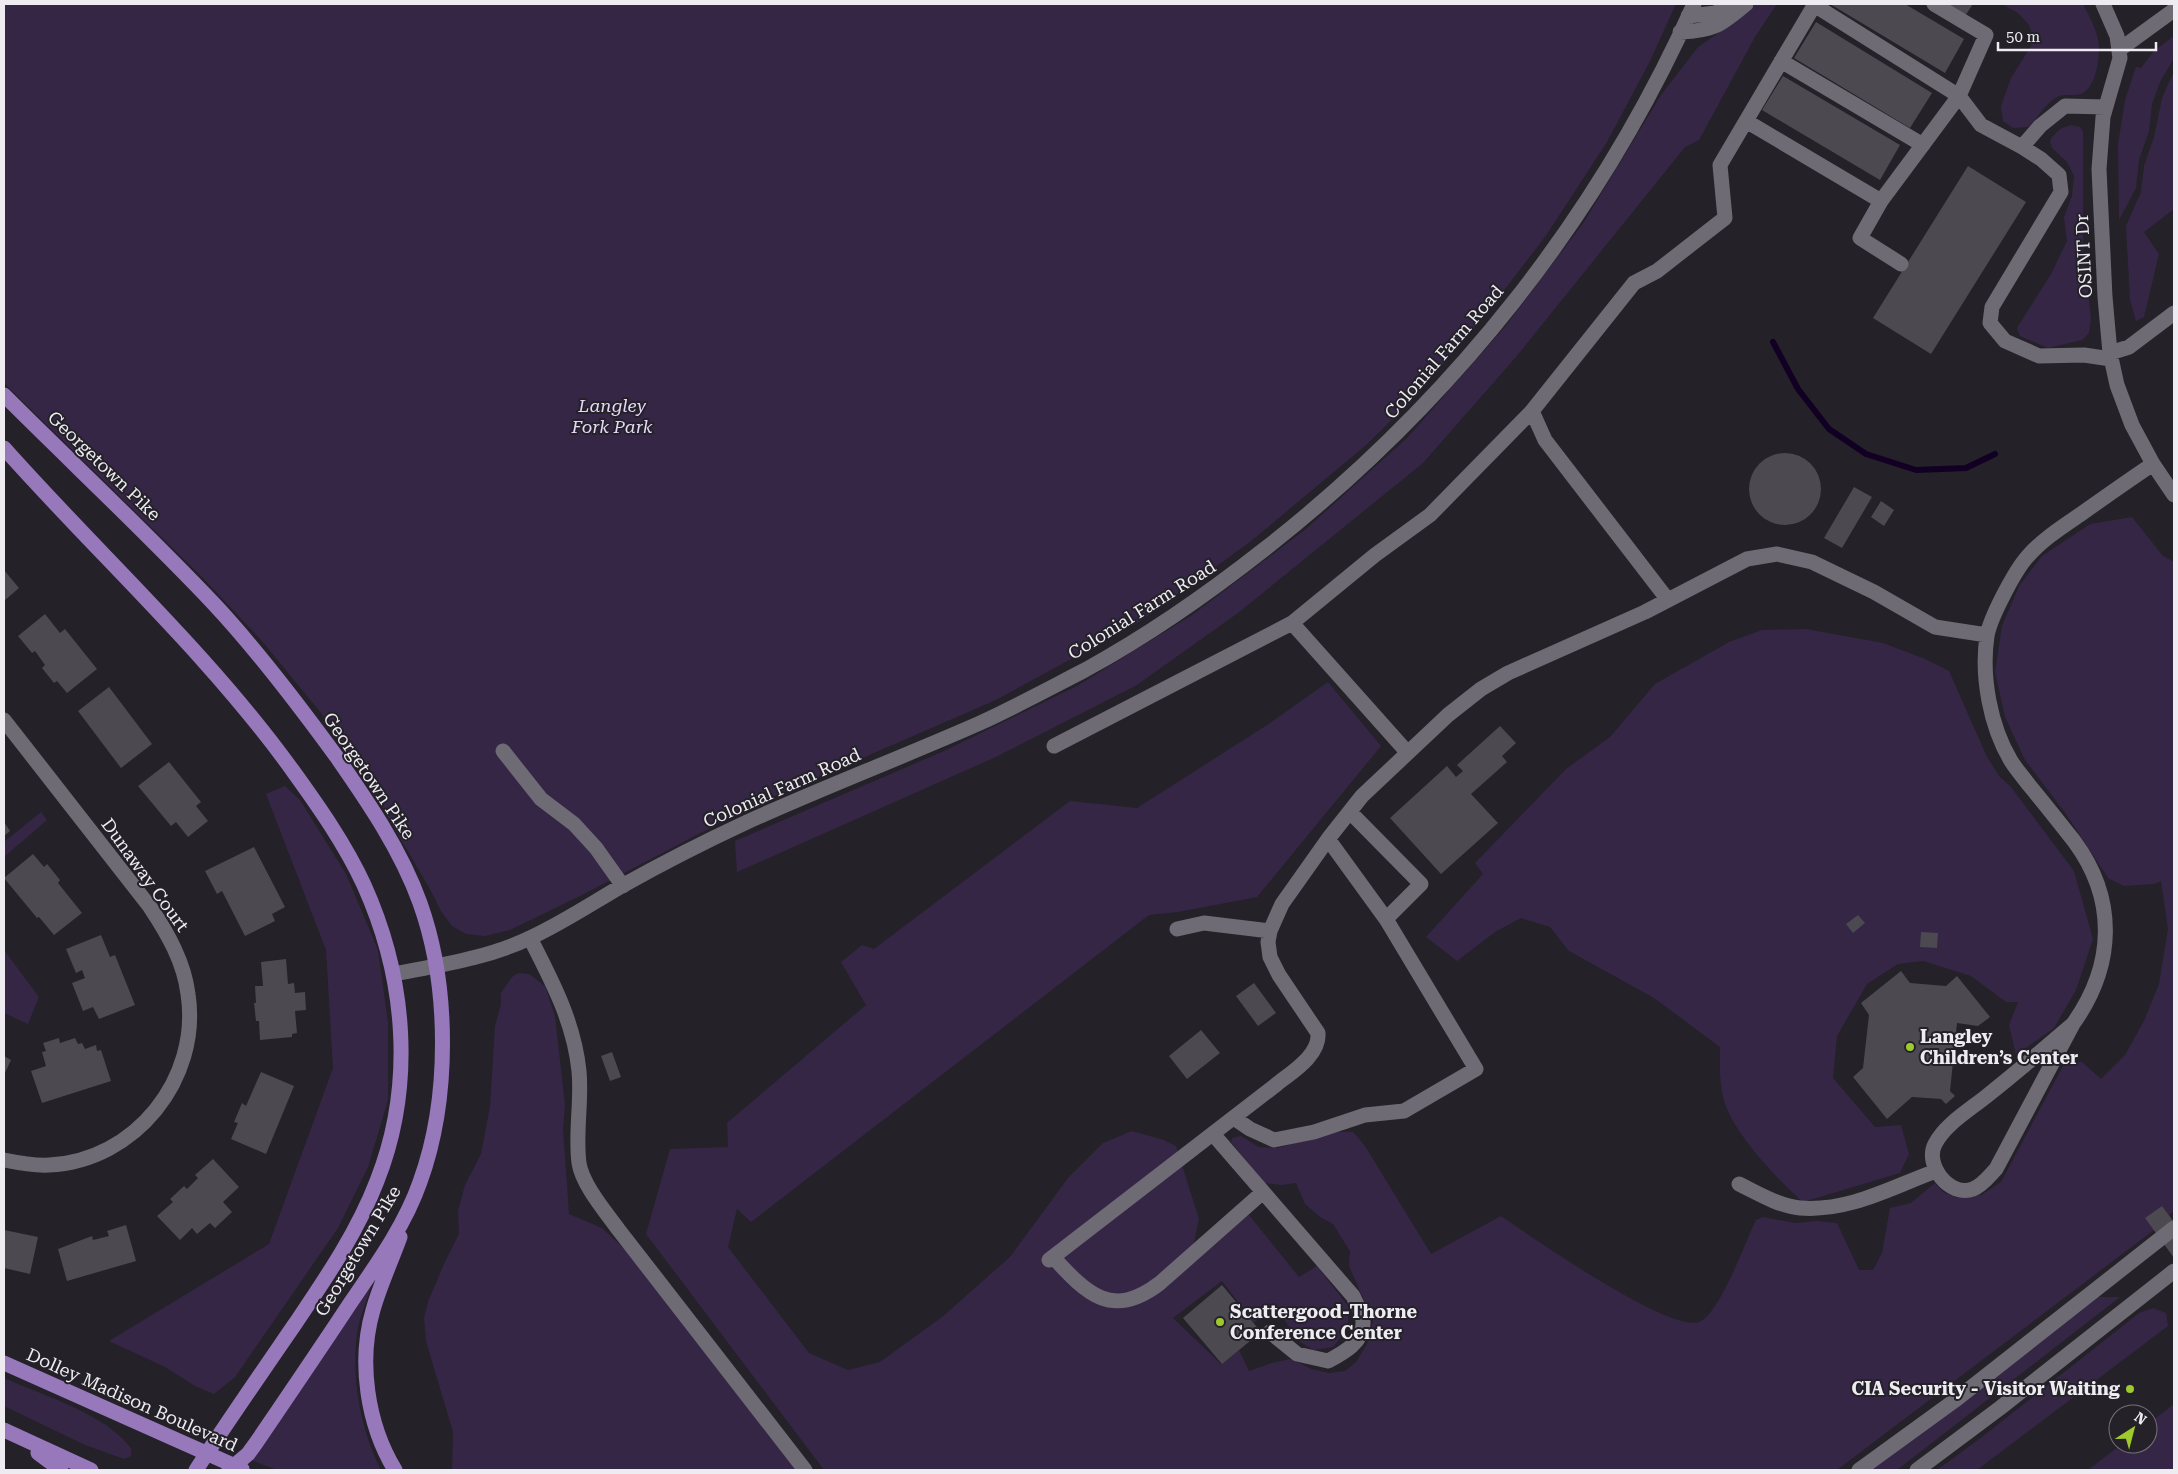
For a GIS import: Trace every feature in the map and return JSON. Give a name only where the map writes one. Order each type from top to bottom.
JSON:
[{"type":"main road","name":"Georgetown Pike","points":[[4,395],[147,534],[214,604],[268,667],[325,742],[374,811],[400,856],[426,922],[436,966],[442,1017],[440,1088],[428,1158],[412,1204],[364,1283],[237,1469]]},
{"type":"main road","name":"Georgetown Pike","points":[[4,448],[213,670],[276,747],[329,823],[354,865],[382,929],[394,974],[400,1020],[399,1092],[388,1148],[378,1180],[360,1221],[341,1255],[196,1470]]},
{"type":"main road","points":[[395,1470],[384,1449],[373,1416],[367,1378],[367,1343],[378,1292],[412,1204]]},
{"type":"main road","name":"Dolley Madison Boulevard","points":[[4,1363],[207,1453],[237,1469]]},
{"type":"main road","points":[[9,1432],[61,1470]]},
{"type":"main road","points":[[9,1432],[91,1470]]},
{"type":"street","points":[[1691,10],[1716,13],[1727,4]]},
{"type":"street","points":[[1680,32],[1702,32],[1716,27],[1746,4]]},
{"type":"street","points":[[1054,746],[1292,623],[1375,555],[1430,515],[1532,411],[1634,283],[1657,271],[1725,218],[1720,165],[1814,4],[1959,96],[1981,125],[2041,159],[2059,175],[2060,192],[1992,307],[1990,323],[2005,341],[2039,356],[2084,354],[2110,356],[2129,348],[2174,313]]},
{"type":"street","points":[[1901,264],[1860,238],[1881,201],[1959,96],[1986,35],[1934,4]]},
{"type":"street","name":"OSINT Dr","points":[[2103,4],[2117,36],[2120,58],[2106,107],[2099,168],[2105,297],[2110,356],[2117,385],[2132,425],[2153,464],[2174,495]]},
{"type":"street","name":"Colonial Farm Road","points":[[394,974],[479,956],[530,938],[670,859],[749,821],[984,721],[1088,668],[1182,610],[1233,574],[1296,525],[1368,462],[1420,411],[1486,338],[1534,276],[1582,208],[1611,162],[1655,85],[1691,10]]},
{"type":"street","points":[[2119,50],[2174,10]]},
{"type":"street","points":[[1781,61],[1923,145]]},
{"type":"street","points":[[2022,147],[2040,126],[2065,106],[2106,107]]},
{"type":"street","points":[[1746,121],[1881,201]]},
{"type":"street","points":[[1532,411],[1545,440],[1668,600]]},
{"type":"street","points":[[2073,1024],[2037,1056],[1948,1127],[1935,1144],[1932,1155],[1936,1171],[1947,1183],[1958,1190],[1971,1190],[1981,1184],[1996,1169],[2088,999],[2100,971],[2105,935],[2101,893],[2089,866],[2075,843],[2010,760],[1994,722],[1987,687],[1987,635],[2010,582],[2028,555],[2046,538],[2153,464]]},
{"type":"street","points":[[1263,1192],[1160,1283],[1146,1294],[1129,1301],[1116,1302],[1096,1296],[1074,1280],[1051,1259],[1304,1062],[1316,1047],[1319,1040],[1318,1033],[1279,975],[1270,957],[1268,942],[1270,931],[1282,904],[1328,839],[1362,796],[1448,715],[1481,689],[1508,673],[1668,600],[1747,559],[1777,554],[1812,562],[1874,592],[1934,627],[1987,635]]},
{"type":"street","points":[[1292,623],[1407,752]]},
{"type":"street","name":"Dunaway Court","points":[[4,720],[164,927],[175,948],[188,992],[190,1020],[187,1048],[179,1072],[166,1097],[148,1121],[125,1140],[101,1153],[77,1161],[49,1165],[23,1164],[4,1160]]},
{"type":"street","points":[[503,751],[541,799],[574,824],[596,848],[623,886]]},
{"type":"street","points":[[1350,812],[1421,884],[1386,919]]},
{"type":"street","points":[[1234,1118],[1250,1130],[1274,1140],[1314,1132],[1366,1115],[1404,1111],[1476,1069],[1386,919],[1328,839]]},
{"type":"street","points":[[1177,929],[1204,923],[1270,931]]},
{"type":"street","points":[[530,938],[561,1000],[573,1035],[579,1072],[579,1164],[591,1190],[618,1228],[805,1470]]},
{"type":"street","points":[[1213,1134],[1353,1296],[1363,1322],[1358,1339],[1346,1351],[1328,1361],[1298,1354],[1270,1332]]},
{"type":"street","points":[[1739,1184],[1774,1200],[1799,1208],[1839,1206],[1870,1198],[1936,1171]]},
{"type":"street","points":[[1859,1470],[1954,1402],[2174,1228]]},
{"type":"street","points":[[1917,1470],[2000,1408],[2174,1272]]},
{"type":"green space","name":"Langley Fork Park","points":[[4,4],[1676,4],[1649,63],[1607,142],[1545,237],[1485,315],[1415,397],[1365,446],[1250,542],[1139,622],[996,700],[752,806],[582,895],[510,930],[485,936],[466,934],[452,926],[441,911],[382,807],[321,713],[262,641],[201,576],[4,383]]},
{"type":"green space","points":[[1754,4],[1777,4],[1755,37],[1699,140],[1685,147],[1516,357],[1423,463],[1238,613],[1137,685],[998,756],[737,872],[735,841],[944,751],[1077,686],[1192,615],[1306,529],[1408,437],[1504,328],[1584,222],[1661,95],[1698,47],[1736,21]]},
{"type":"green space","points":[[2002,4],[2083,4],[2092,21],[2098,39],[2097,68],[2088,89],[2080,94],[2057,97],[2049,103],[2028,127],[2013,128],[2003,121],[2001,106],[2011,78],[2031,46],[2033,37],[2029,25],[2018,13]]},
{"type":"green space","points":[[2174,36],[2174,58],[2160,82],[2152,104],[2149,131],[2139,160],[2136,188],[2119,220],[2118,144],[2125,100],[2136,67],[2141,68],[2154,51]]},
{"type":"green space","points":[[2174,71],[2174,209],[2144,232],[2159,254],[2144,317],[2136,321],[2130,300],[2126,226],[2141,192],[2144,166],[2154,137],[2162,98]]},
{"type":"green space","points":[[2071,125],[2080,127],[2083,132],[2083,246],[2091,318],[2089,333],[2082,340],[2048,348],[2020,336],[2017,328],[2051,274],[2067,241],[2064,217],[2072,196],[2074,176],[2067,162],[2052,148],[2050,142],[2051,138],[2060,129]]},
{"type":"green space","points":[[2132,517],[2163,556],[2174,562],[2174,1211],[2169,1215],[2162,1206],[2146,1218],[2154,1230],[1837,1470],[824,1470],[646,1234],[670,1149],[728,1147],[727,1123],[866,1005],[841,962],[862,945],[874,949],[1070,801],[1137,808],[1267,725],[1328,682],[1381,746],[1257,897],[1178,912],[1149,915],[751,1222],[737,1209],[728,1247],[809,1353],[848,1370],[880,1362],[942,1317],[1010,1257],[1068,1178],[1103,1143],[1132,1131],[1164,1140],[1176,1146],[1199,1219],[1193,1247],[1249,1215],[1299,1277],[1317,1266],[1348,1306],[1348,1329],[1333,1347],[1313,1350],[1299,1341],[1281,1315],[1263,1314],[1254,1323],[1222,1281],[1173,1318],[1221,1364],[1239,1350],[1249,1371],[1290,1359],[1312,1369],[1329,1373],[1345,1371],[1356,1362],[1367,1344],[1373,1321],[1349,1266],[1350,1251],[1333,1224],[1320,1217],[1305,1204],[1296,1183],[1282,1185],[1264,1183],[1231,1142],[1232,1138],[1241,1136],[1259,1147],[1278,1148],[1333,1132],[1353,1132],[1365,1146],[1431,1254],[1501,1216],[1569,1262],[1631,1299],[1660,1313],[1683,1321],[1699,1322],[1715,1306],[1731,1276],[1756,1220],[1763,1217],[1795,1223],[1817,1221],[1837,1223],[1859,1270],[1873,1270],[1882,1253],[1890,1208],[1911,1203],[1935,1183],[1943,1192],[1959,1198],[1981,1195],[2001,1182],[2063,1066],[2074,1062],[2082,1062],[2101,1079],[2125,1055],[2144,1021],[2159,984],[2168,929],[2161,881],[2154,884],[2124,886],[2108,878],[2066,814],[2025,760],[2005,717],[1995,672],[2002,626],[2019,586],[2042,556],[2090,524]]},
{"type":"green space","points":[[1806,629],[1883,643],[1925,659],[1949,671],[1987,757],[2000,777],[2011,787],[2074,871],[2093,939],[2076,990],[2054,1028],[2016,1055],[2009,1025],[2018,1002],[2006,1002],[1971,976],[1923,961],[1898,964],[1867,984],[1837,1036],[1833,1078],[1875,1127],[1901,1125],[1909,1154],[1900,1173],[1803,1202],[1757,1155],[1729,1113],[1721,1087],[1720,1047],[1654,998],[1569,951],[1550,927],[1521,918],[1495,932],[1457,961],[1426,937],[1483,874],[1475,863],[1566,769],[1610,737],[1655,684],[1729,642],[1762,630]]},
{"type":"green space","points":[[285,786],[300,800],[346,874],[378,950],[388,1023],[388,1100],[368,1167],[338,1228],[235,1377],[214,1394],[195,1386],[165,1367],[109,1341],[269,1244],[333,1068],[326,950],[266,794]]},
{"type":"green space","points":[[41,812],[47,820],[4,857],[4,842]]},
{"type":"green space","points":[[4,950],[39,997],[28,1024],[4,1013]]},
{"type":"green space","points":[[518,973],[529,974],[545,986],[555,1016],[565,1105],[563,1129],[569,1214],[602,1228],[637,1261],[799,1470],[452,1470],[453,1432],[426,1341],[424,1318],[428,1302],[459,1234],[458,1211],[465,1185],[481,1154],[490,1106],[495,1026],[501,1004],[501,993],[512,977]]},
{"type":"green space","points":[[372,1284],[358,1328],[355,1364],[362,1419],[367,1437],[381,1470],[277,1470],[251,1460]]},
{"type":"green space","points":[[2098,1297],[2120,1297],[1897,1470],[1871,1470]]},
{"type":"green space","points":[[2153,1308],[2166,1313],[2168,1326],[1977,1470],[1937,1470],[1982,1437],[2139,1313]]},
{"type":"green space","points":[[4,1378],[89,1415],[119,1436],[131,1448],[131,1456],[124,1459],[85,1445],[4,1406]]},
{"type":"green space","points":[[2174,1404],[2174,1470],[2088,1470],[2109,1454],[2158,1454],[2158,1416]]},
{"type":"building","points":[[1830,4],[1905,4],[1964,39],[1945,73]]},
{"type":"building","points":[[1946,4],[1973,4],[1965,16]]},
{"type":"building","points":[[1816,22],[1932,93],[1910,128],[1794,58]]},
{"type":"building","points":[[1783,76],[1900,145],[1880,180],[1762,110]]},
{"type":"building","points":[[1968,166],[2026,202],[1931,354],[1873,318]]},
{"type":"building","points":[[1785,453],[1805,459],[1815,469],[1821,489],[1815,509],[1805,519],[1785,525],[1765,519],[1755,509],[1749,489],[1755,469],[1765,459]]},
{"type":"building","points":[[1854,487],[1872,497],[1842,548],[1824,538]]},
{"type":"building","points":[[1881,501],[1894,510],[1884,526],[1871,517]]},
{"type":"building","points":[[4,570],[19,588],[4,601]]},
{"type":"building","points":[[45,614],[60,633],[65,629],[97,669],[67,693],[57,681],[54,683],[42,668],[45,665],[35,651],[32,653],[18,636]]},
{"type":"building","points":[[109,687],[152,744],[121,768],[78,711]]},
{"type":"building","points":[[1500,726],[1516,743],[1502,756],[1507,762],[1471,794],[1498,823],[1441,874],[1390,818],[1447,766],[1456,777],[1463,771],[1457,765]]},
{"type":"building","points":[[169,762],[201,802],[196,806],[208,821],[188,837],[176,822],[171,826],[138,786]]},
{"type":"building","points":[[4,822],[10,831],[4,836]]},
{"type":"building","points":[[254,847],[285,907],[272,914],[275,921],[245,936],[222,891],[217,894],[205,871]]},
{"type":"building","points":[[33,854],[44,867],[47,864],[60,880],[58,883],[82,913],[54,935],[39,917],[37,918],[4,878]]},
{"type":"building","points":[[1858,915],[1865,923],[1853,933],[1846,924]]},
{"type":"building","points":[[1921,932],[1938,933],[1937,948],[1920,947]]},
{"type":"building","points":[[101,935],[110,957],[115,955],[135,1005],[99,1019],[93,1007],[83,1011],[72,983],[85,978],[82,970],[76,973],[66,949]]},
{"type":"building","points":[[286,959],[288,984],[294,983],[295,993],[305,992],[306,1010],[295,1011],[297,1033],[292,1034],[292,1037],[260,1040],[259,1021],[256,1021],[254,1003],[256,1003],[255,986],[263,986],[261,962]]},
{"type":"building","name":"Langley Children’s Center","points":[[1901,971],[1910,983],[1946,986],[1957,976],[1990,1017],[1978,1026],[1957,1023],[1950,1091],[1955,1096],[1946,1104],[1941,1099],[1912,1097],[1887,1119],[1853,1077],[1863,1068],[1869,1015],[1861,1003]]},
{"type":"building","points":[[1254,983],[1276,1013],[1258,1026],[1236,996]]},
{"type":"building","points":[[1201,1030],[1220,1053],[1187,1079],[1169,1056]]},
{"type":"building","points":[[59,1038],[60,1043],[75,1038],[78,1044],[82,1043],[85,1049],[96,1045],[97,1051],[101,1050],[111,1081],[42,1103],[31,1071],[46,1066],[42,1052],[46,1051],[43,1043]]},
{"type":"building","points":[[612,1052],[621,1077],[610,1081],[601,1056]]},
{"type":"building","points":[[4,1056],[11,1060],[4,1075]]},
{"type":"building","points":[[261,1072],[294,1086],[266,1154],[231,1139],[238,1123],[234,1122],[242,1103],[246,1106]]},
{"type":"building","points":[[213,1159],[239,1187],[223,1202],[232,1212],[215,1228],[210,1223],[197,1234],[192,1228],[180,1240],[157,1216],[173,1202],[170,1199],[184,1186],[187,1189],[198,1178],[195,1175]]},
{"type":"building","points":[[2162,1206],[2174,1222],[2174,1258],[2145,1218]]},
{"type":"building","points":[[126,1225],[136,1261],[67,1281],[58,1249],[92,1236],[93,1240],[109,1236],[107,1231]]},
{"type":"building","points":[[4,1230],[38,1237],[30,1274],[4,1268]]},
{"type":"building","name":"Scattergood-Thorne Conference Center","points":[[1222,1285],[1261,1332],[1222,1364],[1183,1318]]},
{"type":"waterway","points":[[1773,342],[1798,389],[1829,429],[1866,454],[1916,470],[1966,468],[1995,454]]},
{"type":"place","name":"Langley Children’s Center","points":[[1910,1047]]},
{"type":"place","name":"Scattergood-Thorne Conference Center","points":[[1220,1322]]},
{"type":"place","name":"CIA Security - Visitor Waiting","points":[[2130,1389]]}]
